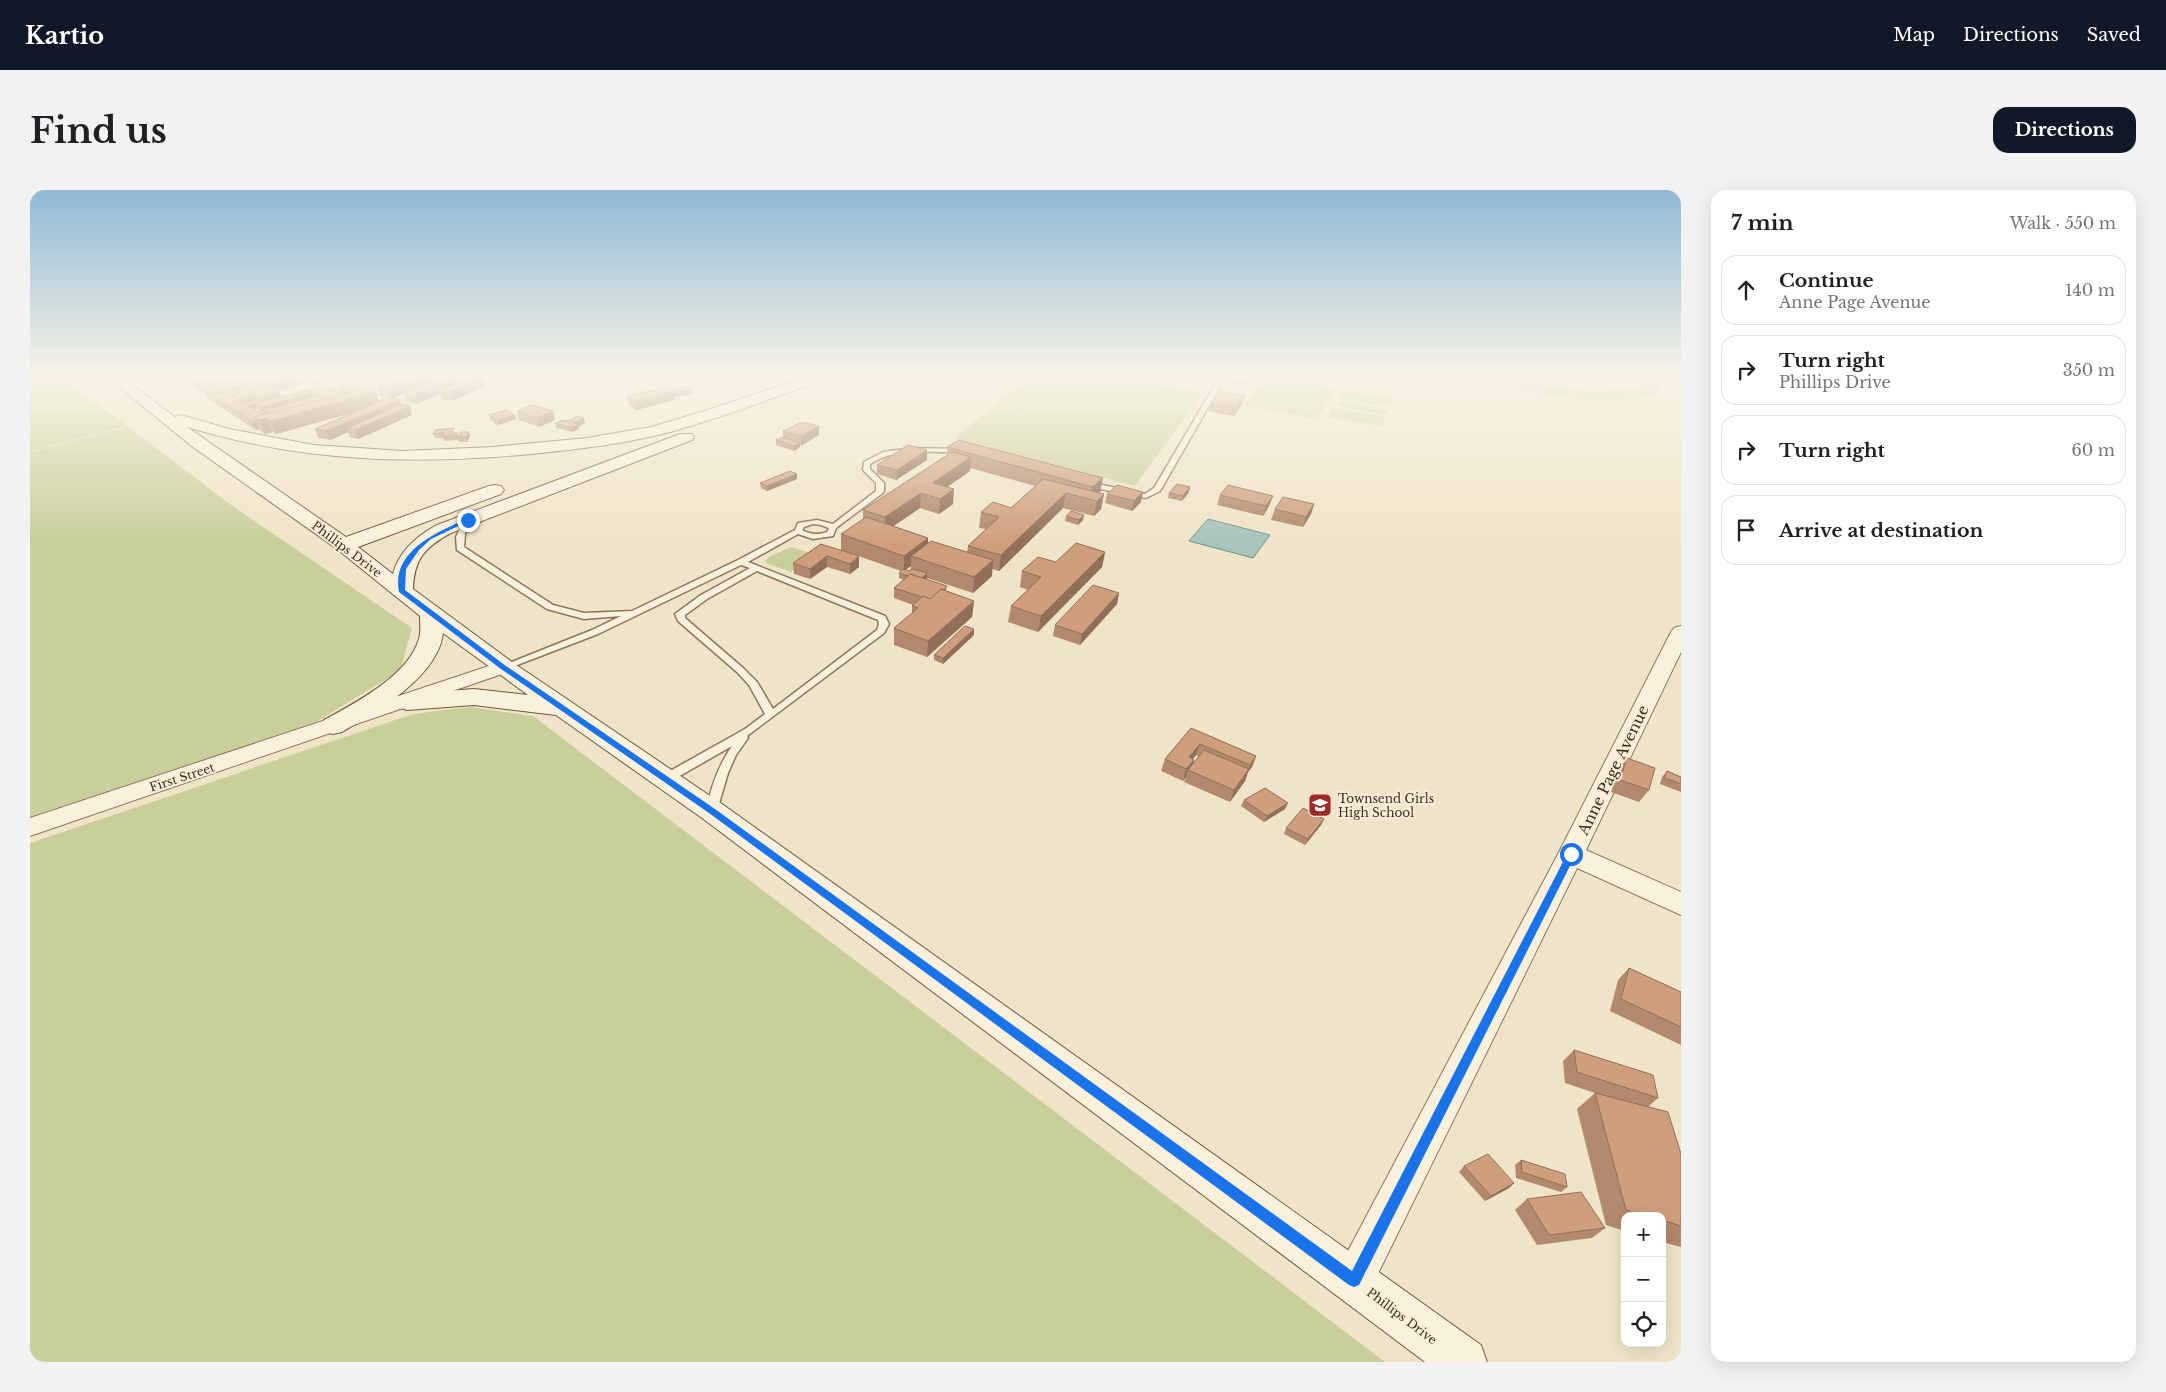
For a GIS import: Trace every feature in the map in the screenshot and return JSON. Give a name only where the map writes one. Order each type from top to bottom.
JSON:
[{"type":"main road","name":"Phillips Drive","points":[[185,433],[344,545],[431,614],[504,668],[667,778],[1464,1362]]},
{"type":"main road","points":[[220,433],[285,447],[342,454],[390,456],[465,455],[511,451],[569,445],[638,433]]},
{"type":"main road","points":[[344,545],[652,433]]},
{"type":"main road","points":[[199,444],[289,462],[399,467],[528,459],[614,447],[680,433]]},
{"type":"main road","points":[[402,591],[403,569],[417,549],[429,538],[468,520],[699,433]]},
{"type":"main road","points":[[333,726],[384,695],[418,664],[431,640],[431,614]]},
{"type":"main road","points":[[406,702],[474,697],[562,708]]},
{"type":"street","name":"Anne Page Avenue","points":[[1354,1280],[1571,854],[1681,632]]},
{"type":"street","name":"First Street","points":[[30,827],[504,668]]},
{"type":"street","points":[[1571,854],[1681,904]]},
{"type":"lane","points":[[1083,483],[1146,496],[1156,489],[1189,433]]},
{"type":"lane","points":[[798,531],[804,536],[816,538],[830,534],[833,527],[880,492],[880,483],[867,470],[866,463],[871,458],[898,452],[922,450],[961,451],[970,454]]},
{"type":"lane","points":[[468,520],[458,542],[460,548],[550,607],[584,616],[636,612]]},
{"type":"lane","points":[[504,668],[595,632],[741,562],[798,531],[801,525],[814,521],[826,522],[833,527]]},
{"type":"lane","points":[[667,778],[749,731],[881,631],[884,624],[882,618],[741,562]]},
{"type":"lane","points":[[757,568],[704,597],[680,614],[681,619],[746,677],[771,715]]},
{"type":"lane","points":[[712,811],[717,784],[724,766],[732,751],[749,731]]},
{"type":"green space","points":[[30,433],[101,433],[30,451]]},
{"type":"green space","points":[[106,433],[136,433],[231,505],[412,628],[400,671],[306,728],[30,819],[30,452]]},
{"type":"green space","points":[[962,433],[1173,433],[1135,486],[955,438]]},
{"type":"green space","points":[[791,547],[810,553],[812,557],[791,572],[768,564],[765,561],[769,557]]},
{"type":"green space","points":[[470,707],[533,716],[1385,1362],[30,1362],[30,843],[413,714]]},
{"type":"water","points":[[1208,519],[1270,535],[1253,558],[1189,541]]},
{"type":"building","points":[[434,433],[458,433],[456,435],[443,436],[444,433]]},
{"type":"building","points":[[460,433],[469,433],[466,437],[457,437]]},
{"type":"building","points":[[789,433],[807,433],[801,436]]},
{"type":"building","points":[[782,437],[800,443],[794,446],[776,440]]},
{"type":"building","points":[[959,440],[1103,478],[1092,487],[947,447]]},
{"type":"building","points":[[908,445],[927,450],[897,470],[877,465]]},
{"type":"building","points":[[952,452],[971,457],[933,483],[954,489],[940,499],[921,493],[885,517],[863,510]]},
{"type":"building","points":[[790,471],[797,474],[767,486],[760,483]]},
{"type":"building","points":[[1043,479],[1104,494],[1097,501],[1066,493],[1001,555],[968,546],[999,517],[981,512],[993,502],[1011,508]]},
{"type":"building","points":[[1177,484],[1190,487],[1183,496],[1169,493]]},
{"type":"building","points":[[1117,485],[1143,492],[1134,501],[1107,494]]},
{"type":"building","points":[[1228,485],[1273,496],[1266,506],[1220,495]]},
{"type":"building","points":[[1283,497],[1314,504],[1306,517],[1275,509]]},
{"type":"building","points":[[1071,511],[1084,515],[1079,520],[1066,516]]},
{"type":"building","points":[[866,517],[928,538],[904,556],[841,534]]},
{"type":"building","points":[[931,541],[993,560],[974,577],[911,556]]},
{"type":"building","points":[[1076,543],[1105,552],[1041,616],[1011,606],[1041,577],[1022,571],[1038,557],[1056,562]]},
{"type":"building","points":[[821,544],[859,556],[850,564],[827,556],[810,569],[793,563]]},
{"type":"building","points":[[903,569],[927,573],[922,578],[910,574],[908,576],[899,573]]},
{"type":"building","points":[[910,574],[947,586],[930,599],[894,588]]},
{"type":"building","points":[[1093,585],[1119,593],[1082,634],[1055,625]]},
{"type":"building","points":[[941,589],[974,601],[928,641],[894,628],[918,608],[912,606],[923,596],[930,599]]},
{"type":"building","points":[[965,626],[974,629],[943,658],[934,655]]},
{"type":"building","points":[[1191,728],[1256,756],[1250,765],[1200,744],[1189,757],[1194,760],[1186,769],[1165,759]]},
{"type":"building","points":[[1204,750],[1249,769],[1234,790],[1188,770]]},
{"type":"building","points":[[1627,758],[1655,768],[1649,790],[1620,780]]},
{"type":"building","points":[[1667,771],[1681,777],[1681,784],[1664,778]]},
{"type":"building","points":[[1265,788],[1288,803],[1267,816],[1244,800]]},
{"type":"building","points":[[1303,808],[1324,819],[1308,839],[1286,828]]},
{"type":"building","points":[[1629,968],[1681,992],[1681,1027],[1621,999]]},
{"type":"building","points":[[1574,1050],[1653,1075],[1658,1098],[1577,1072]]},
{"type":"building","points":[[1595,1093],[1668,1112],[1681,1154],[1681,1226],[1666,1221],[1666,1212],[1633,1212],[1626,1210]]},
{"type":"building","points":[[1488,1154],[1514,1183],[1491,1196],[1464,1166]]},
{"type":"building","points":[[1521,1160],[1565,1174],[1567,1187],[1522,1172]]},
{"type":"building","points":[[1581,1192],[1605,1228],[1549,1235],[1527,1199]]},
{"type":"place","name":"Townsend Girls High School","points":[[1320,805]]},
{"type":"route","points":[[468,520],[429,538],[417,549],[403,569],[402,591],[504,668],[667,778],[1354,1280],[1571,854]]}]
